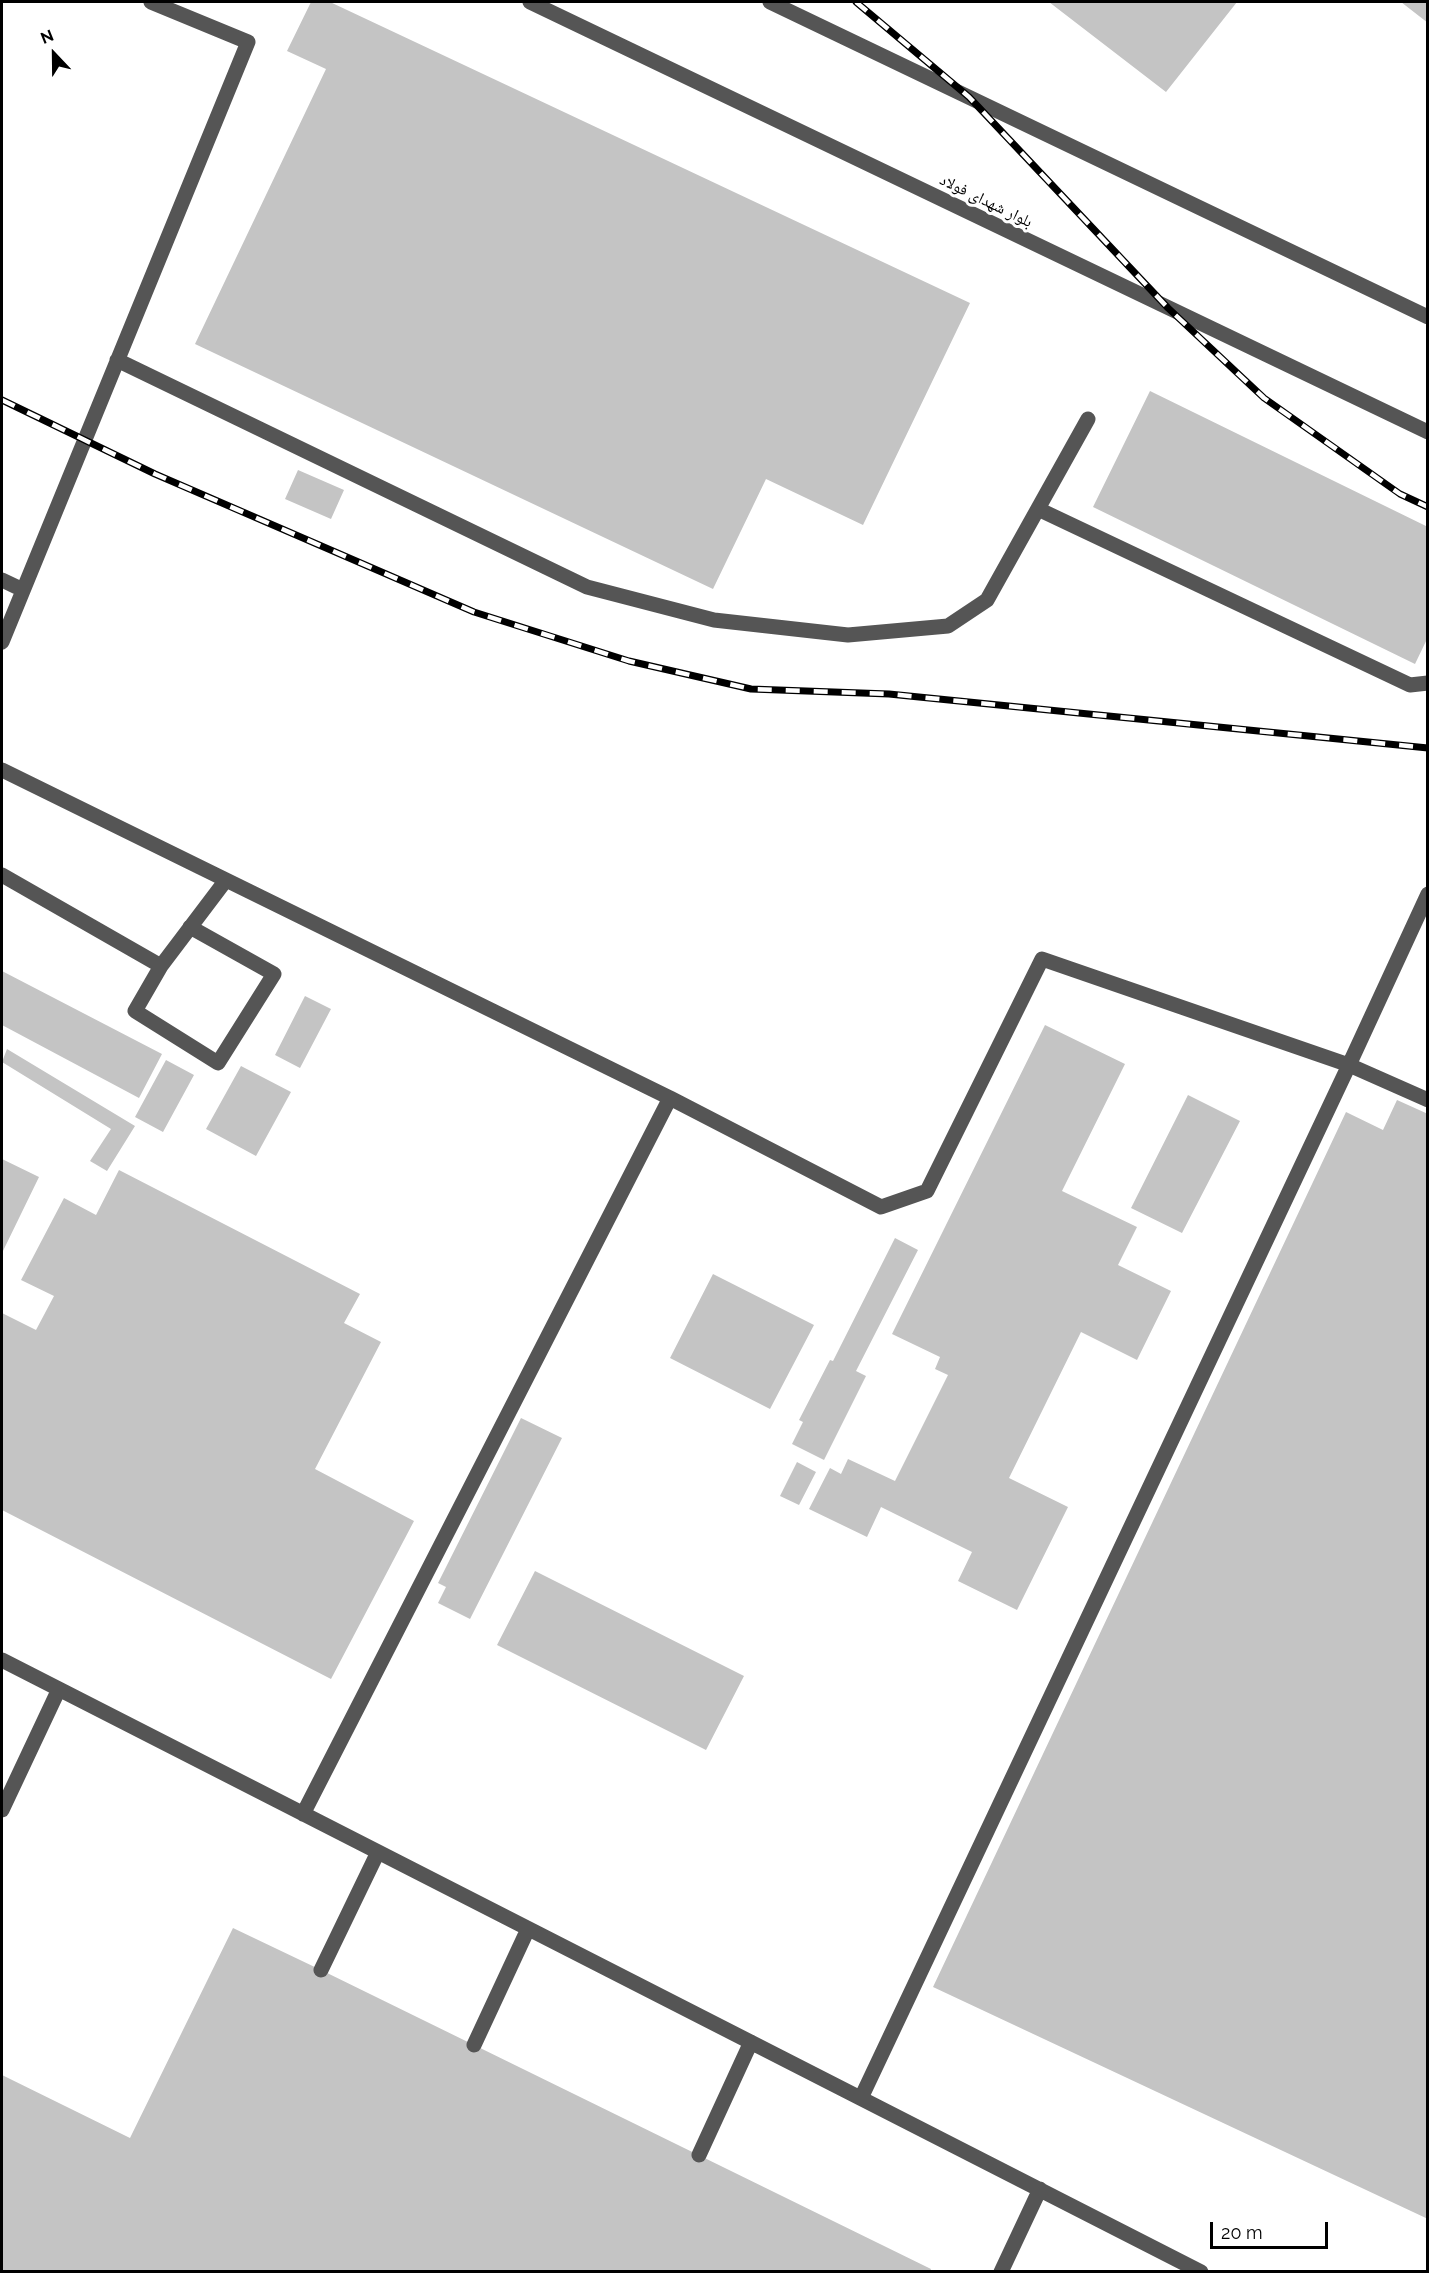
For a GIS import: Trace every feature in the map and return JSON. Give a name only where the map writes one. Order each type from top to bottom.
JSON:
[{"type":"street","points":[[2,642],[248,42],[152,2]]},
{"type":"street","name":"بلوار شهدای فولاد","points":[[530,2],[1428,432]]},
{"type":"street","points":[[770,2],[1428,317]]},
{"type":"street","points":[[117,360],[587,587],[714,620],[848,635],[948,626],[987,600],[1088,419]]},
{"type":"street","points":[[1038,509],[1410,685],[1428,683]]},
{"type":"street","points":[[2,580],[23,590]]},
{"type":"street","points":[[2,770],[670,1098],[881,1207],[927,1191],[1042,959],[1349,1065],[1428,1100]]},
{"type":"street","points":[[2,875],[161,966]]},
{"type":"street","points":[[190,927],[274,974],[218,1063],[135,1011],[161,966],[190,927],[226,880]]},
{"type":"street","points":[[861,2098],[1428,894]]},
{"type":"street","points":[[303,1814],[670,1098]]},
{"type":"street","points":[[2,1660],[1201,2271]]},
{"type":"street","points":[[2,1810],[59,1689]]},
{"type":"street","points":[[321,1970],[378,1852]]},
{"type":"street","points":[[474,2045],[528,1929]]},
{"type":"street","points":[[699,2155],[751,2042]]},
{"type":"street","points":[[1001,2271],[1040,2189]]},
{"type":"building","points":[[311,2],[330,2],[970,303],[863,525],[766,479],[713,589],[195,344],[326,69],[287,51]]},
{"type":"building","points":[[1049,2],[1237,2],[1166,92]]},
{"type":"building","points":[[1401,2],[1428,2],[1428,23]]},
{"type":"building","points":[[1150,391],[1428,527],[1428,637],[1415,664],[1093,507]]},
{"type":"building","points":[[298,470],[344,490],[331,519],[285,499]]},
{"type":"building","points":[[2,971],[162,1054],[139,1098],[2,1025]]},
{"type":"building","points":[[305,996],[331,1009],[300,1068],[275,1055]]},
{"type":"building","points":[[1045,1025],[1125,1064],[1062,1191],[1137,1227],[1118,1265],[1171,1291],[1137,1360],[1081,1332],[1009,1478],[1068,1507],[1017,1610],[958,1581],[972,1552],[881,1507],[867,1537],[809,1509],[830,1468],[841,1474],[848,1459],[895,1481],[948,1375],[935,1369],[940,1357],[892,1334]]},
{"type":"building","points":[[7,1049],[135,1126],[107,1171],[90,1161],[111,1129],[2,1062]]},
{"type":"building","points":[[166,1060],[194,1075],[163,1132],[135,1117]]},
{"type":"building","points":[[241,1066],[291,1092],[256,1156],[206,1129]]},
{"type":"building","points":[[1188,1095],[1240,1121],[1182,1233],[1131,1208]]},
{"type":"building","points":[[1397,1100],[1428,1114],[1428,2219],[933,1987],[1346,1112],[1383,1130]]},
{"type":"building","points":[[2,1159],[39,1177],[2,1253]]},
{"type":"building","points":[[119,1170],[360,1294],[344,1323],[381,1342],[315,1469],[414,1521],[331,1679],[2,1510],[2,1313],[36,1330],[54,1296],[21,1280],[64,1198],[96,1215]]},
{"type":"building","points":[[895,1238],[918,1250],[856,1371],[866,1376],[824,1460],[792,1444],[803,1422],[799,1420],[830,1360],[833,1361]]},
{"type":"building","points":[[713,1274],[814,1325],[770,1409],[670,1358]]},
{"type":"building","points":[[521,1418],[562,1438],[470,1619],[438,1603],[446,1587],[438,1583]]},
{"type":"building","points":[[797,1462],[816,1472],[799,1505],[780,1496]]},
{"type":"building","points":[[535,1571],[744,1676],[706,1750],[497,1645]]},
{"type":"building","points":[[233,1928],[931,2269],[930,2272],[2,2272],[2,2075],[130,2138]]},
{"type":"railway","points":[[856,2],[969,97],[1168,308],[1264,398],[1400,494],[1428,507]]},
{"type":"railway","points":[[2,400],[155,474],[474,612],[629,661],[751,689],[889,694],[1428,748]]}]
